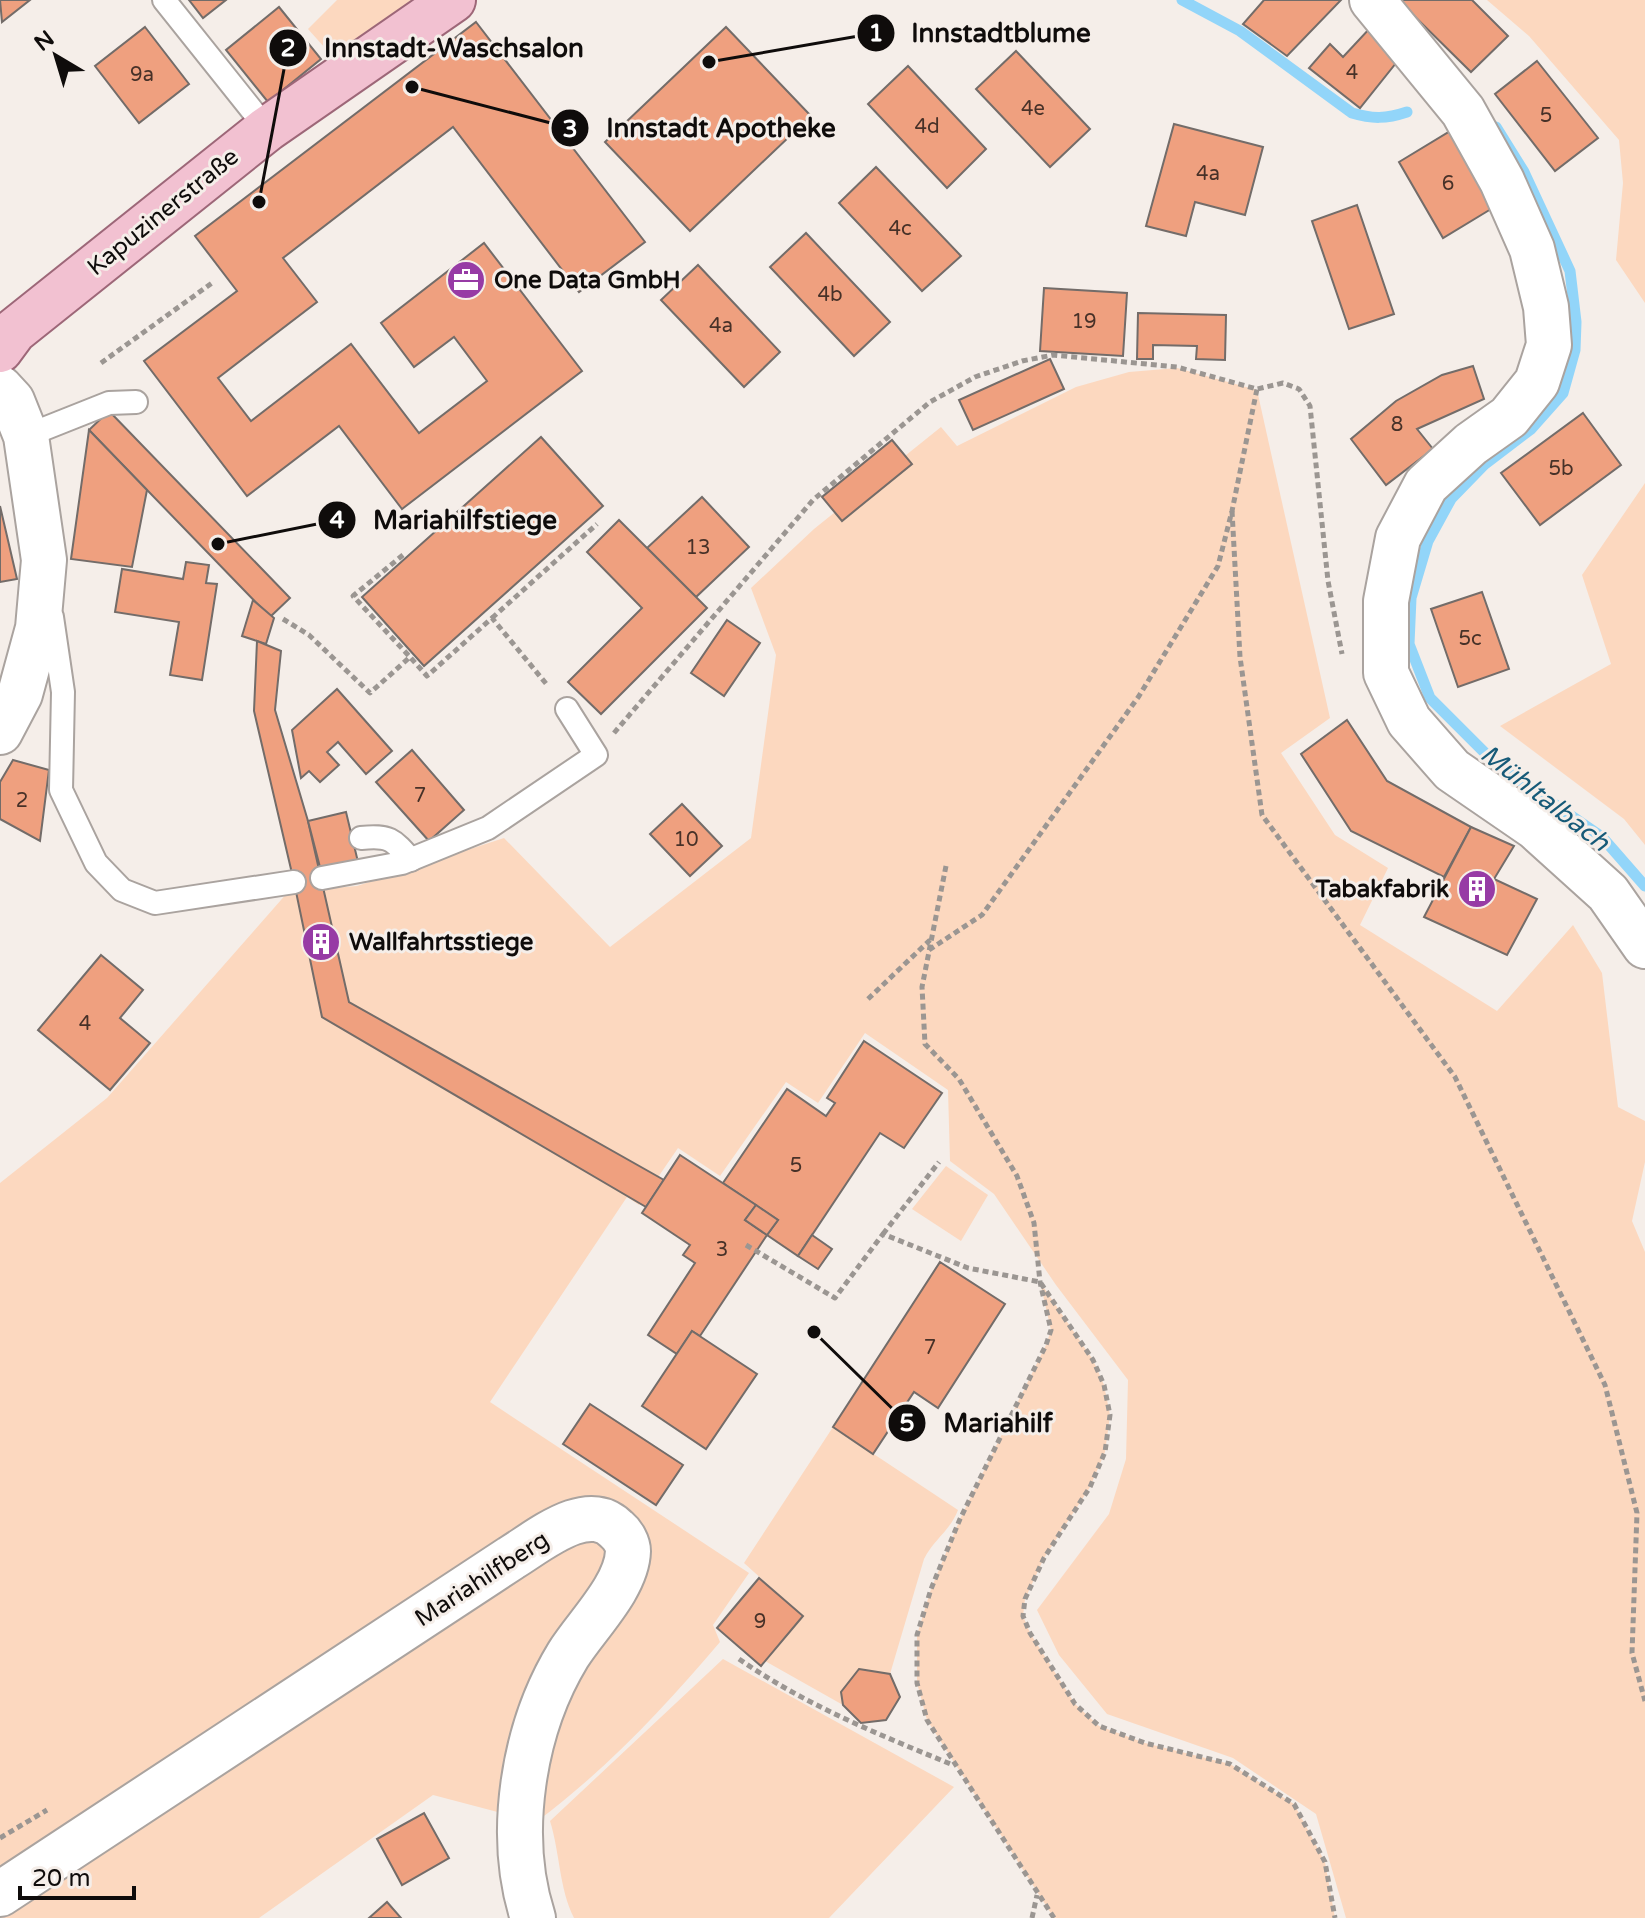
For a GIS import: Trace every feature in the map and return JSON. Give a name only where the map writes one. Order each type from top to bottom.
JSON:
[{"type":"main road","name":"Kapuzinerstraße","points":[[0,350],[14,331],[267,129],[453,0]]},
{"type":"main road","points":[[1372,0],[1463,111],[1502,181],[1532,249],[1546,307],[1549,345],[1537,382],[1509,417],[1471,444],[1426,485],[1398,538],[1386,601],[1386,673],[1409,721],[1452,770],[1535,827],[1608,893],[1645,946]]},
{"type":"main road","points":[[0,388],[12,401],[26,436],[44,560],[38,628],[20,694],[0,732]]},
{"type":"main road","name":"Mariahilfberg","points":[[0,1894],[511,1558],[569,1523],[592,1518],[608,1520],[622,1535],[628,1549],[624,1569],[612,1594],[567,1656],[535,1724],[519,1806],[525,1893],[533,1918]]},
{"type":"lane","points":[[164,0],[267,129]]},
{"type":"lane","points":[[26,436],[109,403],[136,402]]},
{"type":"lane","points":[[44,560],[63,692],[61,790],[96,863],[122,890],[155,903],[294,882]]},
{"type":"lane","points":[[322,878],[411,860],[488,828],[596,755],[567,709]]},
{"type":"lane","points":[[361,838],[382,835],[395,842],[411,860]]},
{"type":"path","points":[[101,363],[212,283]]},
{"type":"path","points":[[596,755],[813,500],[930,402],[975,377],[1022,361],[1053,355],[1177,367],[1257,389],[1283,383],[1299,389],[1310,406],[1318,479]]},
{"type":"path","points":[[929,950],[982,915],[1139,696],[1218,566],[1257,389]]},
{"type":"path","points":[[1232,511],[1240,657],[1262,815],[1455,1077],[1605,1385],[1637,1513],[1632,1653],[1645,1701]]},
{"type":"path","points":[[403,555],[353,596],[427,676],[597,524]]},
{"type":"path","points":[[492,618],[567,709]]},
{"type":"path","points":[[283,619],[309,635],[370,693],[410,657]]},
{"type":"path","points":[[946,866],[922,987],[925,1044],[959,1079],[1017,1176],[1034,1223],[1040,1282],[1051,1330],[960,1519],[931,1589],[917,1635],[917,1683],[927,1720],[1054,1918]]},
{"type":"path","points":[[868,999],[931,940]]},
{"type":"path","points":[[746,1245],[835,1298],[939,1162]]},
{"type":"path","points":[[883,1234],[968,1268],[1040,1282],[1093,1360],[1104,1385],[1110,1415],[1105,1452],[1090,1487],[1044,1558],[1025,1599],[1023,1616],[1030,1633],[1075,1704],[1099,1726],[1145,1743],[1230,1764],[1294,1804],[1325,1862],[1335,1918]]},
{"type":"path","points":[[739,1659],[772,1682],[866,1729],[954,1766]]},
{"type":"path","points":[[1032,1918],[1038,1894]]},
{"type":"shaded area","points":[[337,0],[422,0],[334,58],[308,29]]},
{"type":"shaded area","points":[[1487,0],[1645,0],[1645,303],[1616,260],[1623,183],[1619,140],[1529,36]]},
{"type":"shaded area","points":[[1177,368],[1257,390],[1330,718],[1281,753],[1335,835],[1388,868],[1360,925],[1497,1011],[1573,925],[1602,973],[1618,1107],[1645,1121],[1645,1162],[1632,1221],[1645,1252],[1645,1918],[1346,1918],[1316,1814],[1233,1758],[1107,1714],[1059,1655],[1037,1610],[1109,1514],[1126,1459],[1128,1380],[1056,1285],[994,1194],[950,1161],[948,1090],[865,1033],[818,1103],[786,1082],[720,1176],[678,1148],[639,1205],[627,1197],[490,1402],[749,1573],[713,1625],[720,1642],[633,1737],[536,1822],[433,1795],[259,1918],[0,1918],[0,1183],[107,1098],[288,892],[357,886],[504,838],[610,947],[751,838],[776,655],[751,588],[814,529],[941,427],[957,446],[1076,387],[1129,372]]},
{"type":"shaded area","points":[[1645,483],[1645,845],[1624,819],[1500,726],[1611,664],[1582,575]]},
{"type":"shaded area","points":[[946,1166],[988,1195],[961,1241],[912,1209]]},
{"type":"shaded area","points":[[1040,1282],[1093,1360],[1104,1385],[1110,1415],[1105,1452],[1090,1487],[1044,1558],[1025,1599],[1023,1616],[1030,1633],[1075,1704],[1099,1726],[1145,1743],[1230,1764],[1294,1804],[1325,1862],[1335,1918],[1054,1918],[927,1720],[917,1683],[917,1635],[931,1589],[960,1519],[1046,1345],[1051,1330]]},
{"type":"shaded area","points":[[833,1427],[958,1510],[924,1559],[890,1674],[859,1669],[841,1692],[843,1705],[765,1661],[803,1616],[744,1563]]},
{"type":"shaded area","points":[[723,1659],[954,1787],[829,1918],[574,1918],[565,1895],[550,1821]]},
{"type":"building","points":[[0,0],[30,0],[2,22]]},
{"type":"building","points":[[189,0],[226,0],[203,18]]},
{"type":"building","points":[[1264,0],[1341,0],[1287,56],[1243,24]]},
{"type":"building","points":[[1398,0],[1472,0],[1508,36],[1471,72]]},
{"type":"building","points":[[279,7],[321,59],[268,102],[226,50]]},
{"type":"building","points":[[476,22],[645,242],[579,292],[453,127],[283,258],[317,302],[218,378],[251,421],[351,344],[419,433],[487,381],[454,337],[414,367],[381,323],[484,243],[582,371],[402,509],[339,426],[247,496],[144,361],[237,291],[195,236]]},
{"type":"building","points":[[145,27],[189,84],[139,123],[95,66]]},
{"type":"building","points":[[726,27],[811,116],[690,231],[605,142]]},
{"type":"building","points":[[1370,28],[1396,63],[1360,108],[1309,68],[1330,44],[1343,57]]},
{"type":"building","points":[[1016,51],[1090,129],[1050,167],[976,89]]},
{"type":"building","points":[[1537,61],[1598,138],[1555,171],[1495,94]]},
{"type":"building","points":[[908,66],[986,149],[947,188],[868,104]]},
{"type":"building","points":[[1174,124],[1263,147],[1245,215],[1195,202],[1186,236],[1146,226]]},
{"type":"building","points":[[1452,130],[1496,206],[1443,238],[1399,162]]},
{"type":"building","points":[[876,167],[961,256],[922,291],[839,203]]},
{"type":"building","points":[[1357,205],[1394,314],[1349,329],[1312,221]]},
{"type":"building","points":[[806,233],[890,322],[854,356],[770,267]]},
{"type":"building","points":[[698,265],[780,352],[744,387],[661,300]]},
{"type":"building","points":[[1044,288],[1127,293],[1123,356],[1040,351]]},
{"type":"building","points":[[1138,313],[1226,315],[1225,360],[1196,359],[1197,346],[1153,345],[1153,359],[1137,359]]},
{"type":"building","points":[[1050,359],[1064,389],[973,430],[959,400]]},
{"type":"building","points":[[1473,366],[1484,399],[1417,429],[1433,449],[1386,485],[1351,439],[1396,401],[1442,375]]},
{"type":"building","points":[[109,411],[290,598],[270,617],[89,430]]},
{"type":"building","points":[[1583,413],[1621,465],[1540,525],[1501,473]]},
{"type":"building","points":[[89,430],[147,490],[132,567],[71,559]]},
{"type":"building","points":[[541,437],[603,506],[424,666],[362,597]]},
{"type":"building","points":[[892,440],[912,464],[842,521],[822,497]]},
{"type":"building","points":[[702,497],[749,547],[696,597],[647,548]]},
{"type":"building","points":[[0,506],[17,579],[0,582]]},
{"type":"building","points":[[619,520],[707,608],[601,714],[568,682],[642,608],[587,552]]},
{"type":"building","points":[[186,562],[209,565],[206,583],[217,584],[202,680],[170,675],[179,622],[115,612],[122,569],[183,579]]},
{"type":"building","points":[[1482,592],[1509,669],[1458,687],[1431,609]]},
{"type":"building","points":[[253,600],[274,618],[266,644],[242,636]]},
{"type":"building","points":[[727,620],[760,643],[724,696],[691,673]]},
{"type":"building","name":"Wallfahrtsstiege","points":[[257,641],[281,651],[275,710],[308,821],[349,1002],[664,1180],[646,1207],[322,1017],[254,711]]},
{"type":"building","points":[[337,689],[392,751],[366,774],[338,742],[327,752],[339,765],[320,782],[309,771],[301,778],[292,730]]},
{"type":"building","points":[[1347,720],[1387,781],[1471,827],[1444,877],[1351,831],[1301,754]]},
{"type":"building","points":[[412,750],[464,810],[429,841],[376,782]]},
{"type":"building","points":[[13,760],[49,770],[40,841],[0,819],[0,782]]},
{"type":"building","points":[[682,804],[722,846],[690,876],[650,834]]},
{"type":"building","points":[[346,812],[358,862],[321,871],[308,821]]},
{"type":"building","name":"Tabakfabrik","points":[[1471,827],[1514,846],[1494,879],[1537,899],[1507,955],[1424,917]]},
{"type":"building","points":[[101,955],[143,990],[120,1018],[150,1043],[110,1090],[38,1030]]},
{"type":"building","points":[[864,1041],[942,1093],[904,1148],[880,1133],[798,1256],[767,1235],[778,1220],[723,1183],[787,1089],[826,1116],[835,1103],[827,1098]]},
{"type":"building","points":[[680,1155],[756,1205],[745,1220],[767,1235],[700,1336],[692,1331],[677,1354],[648,1335],[695,1263],[683,1255],[690,1245],[642,1213]]},
{"type":"building","points":[[756,1205],[778,1220],[767,1235],[745,1220]]},
{"type":"building","points":[[812,1235],[832,1249],[818,1269],[798,1256]]},
{"type":"building","points":[[940,1262],[1005,1304],[938,1408],[914,1392],[873,1454],[833,1427]]},
{"type":"building","points":[[692,1331],[757,1374],[706,1449],[642,1406]]},
{"type":"building","points":[[590,1404],[683,1465],[656,1505],[563,1444]]},
{"type":"building","points":[[759,1578],[803,1616],[761,1666],[717,1628]]},
{"type":"building","points":[[859,1669],[890,1674],[900,1697],[886,1720],[861,1723],[843,1705],[841,1692]]},
{"type":"building","points":[[424,1813],[449,1858],[402,1885],[377,1839]]},
{"type":"building","points":[[387,1902],[401,1918],[369,1918]]},
{"type":"waterway","points":[[1182,0],[1240,31],[1352,113],[1379,117],[1407,112]]},
{"type":"waterway","name":"Mühltalbach","points":[[1496,127],[1524,172],[1570,271],[1576,322],[1575,350],[1563,393],[1531,429],[1485,464],[1451,499],[1428,541],[1411,598],[1409,644],[1430,698],[1496,764],[1602,837],[1645,886]]},
{"type":"place","name":"Innstadtblume","points":[[709,62]]},
{"type":"place","name":"Innstadt Apotheke","points":[[412,87]]},
{"type":"place","name":"Innstadt-Waschsalon","points":[[259,202]]},
{"type":"place","name":"One Data GmbH","points":[[466,280]]},
{"type":"place","name":"Mariahilfstiege","points":[[218,544]]},
{"type":"place","name":"Tabakfabrik","points":[[1477,889]]},
{"type":"place","name":"Wallfahrtsstiege","points":[[321,942]]},
{"type":"place","name":"Mariahilf","points":[[814,1332]]}]
